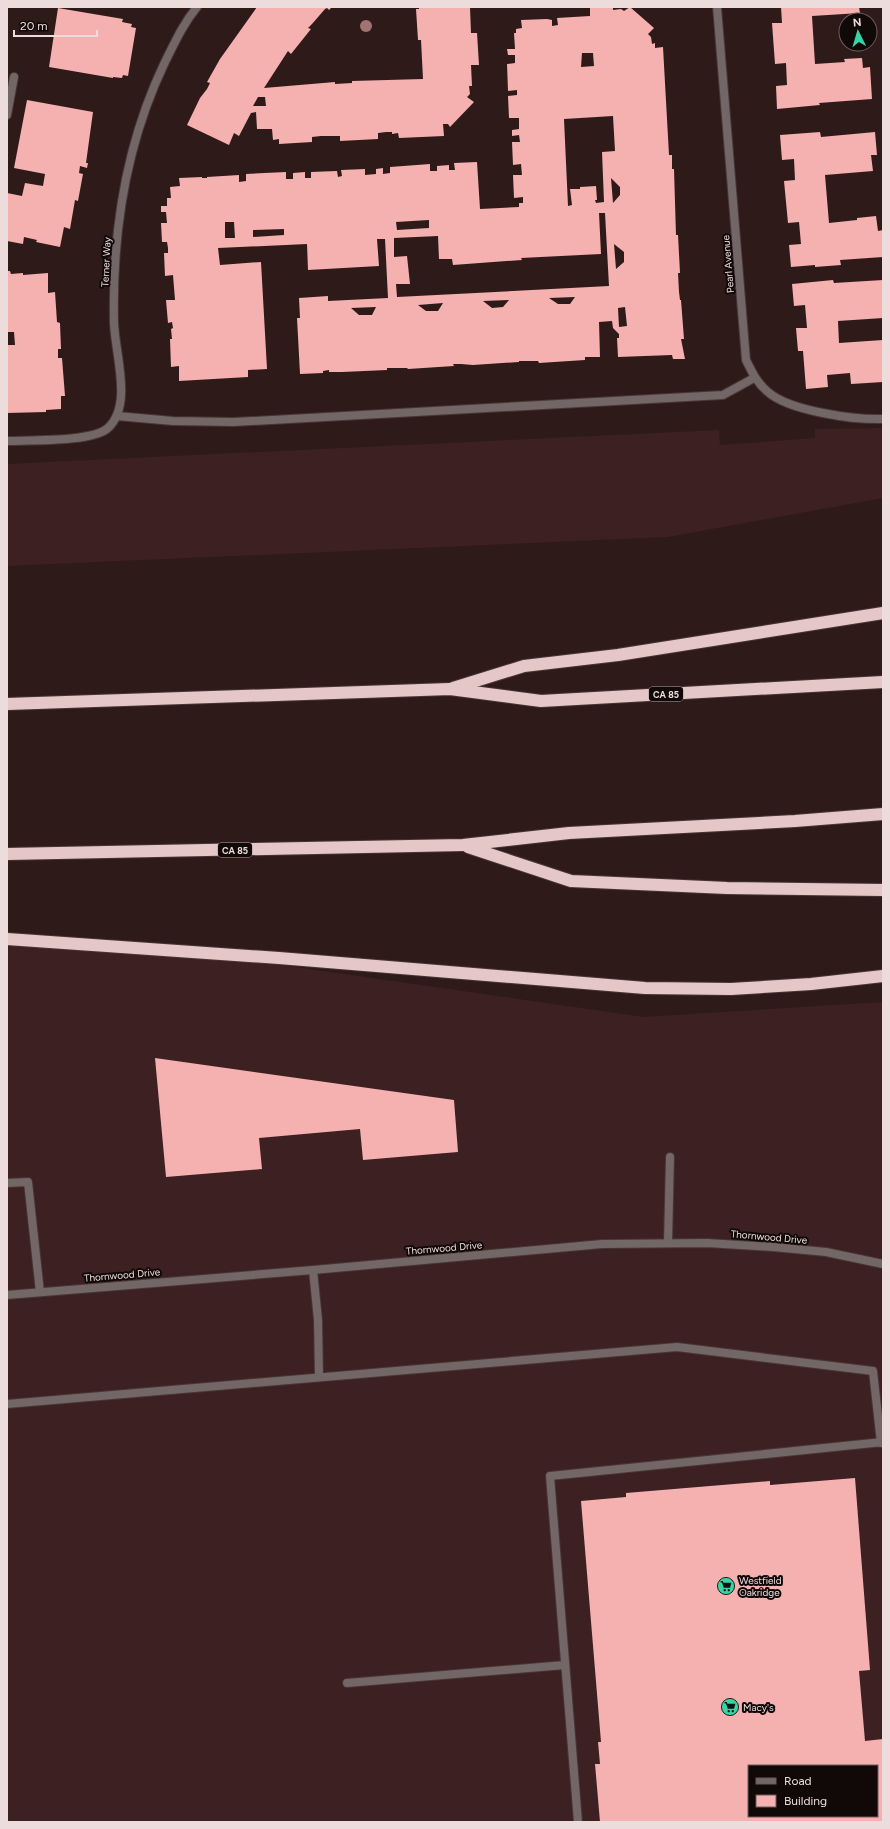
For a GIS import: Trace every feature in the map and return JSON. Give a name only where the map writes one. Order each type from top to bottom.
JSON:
[{"type":"highway","points":[[450,689],[524,666],[618,655],[883,613]]},
{"type":"highway","name":"CA 85","points":[[7,704],[450,689],[540,701],[883,682]]},
{"type":"highway","name":"CA 85","points":[[7,854],[463,846],[569,834],[795,821],[883,814]]},
{"type":"highway","points":[[463,846],[571,881],[727,888],[883,890]]},
{"type":"highway","points":[[7,938],[287,958],[645,988],[731,988],[811,984],[883,976]]},
{"type":"street","name":"Terner Way","points":[[118,416],[122,400],[114,324],[115,259],[123,194],[137,131],[155,84],[184,23],[197,7]]},
{"type":"street","name":"Pearl Avenue","points":[[717,7],[746,360],[754,378],[769,393],[788,404],[832,415],[883,419]]},
{"type":"street","points":[[7,115],[14,77]]},
{"type":"street","points":[[7,441],[90,436],[107,429],[118,416],[173,421],[234,422],[723,395],[754,378]]},
{"type":"street","points":[[668,1242],[670,1157]]},
{"type":"street","points":[[7,1183],[28,1182],[40,1292]]},
{"type":"street","name":"Thornwood Drive","points":[[7,1295],[313,1270],[602,1244],[668,1242],[773,1247],[826,1252],[883,1264]]},
{"type":"street","points":[[313,1270],[318,1320],[319,1377]]},
{"type":"street","points":[[7,1404],[677,1347],[873,1371],[882,1442],[550,1476],[578,1822]]},
{"type":"street","points":[[347,1682],[565,1665]]},
{"type":"shaded area","points":[[883,428],[883,498],[668,537],[7,566],[7,464],[719,430],[720,445],[815,438],[815,429]]},
{"type":"shaded area","points":[[7,933],[274,964],[644,1017],[883,1002],[883,1822],[7,1822]]},
{"type":"building","points":[[257,7],[332,7],[329,10],[327,8],[325,9],[308,28],[311,29],[291,54],[288,51],[264,88],[335,82],[335,84],[352,83],[352,81],[423,79],[421,40],[418,40],[416,9],[419,9],[419,7],[470,7],[471,33],[477,33],[479,65],[471,65],[472,86],[469,86],[470,94],[467,97],[474,102],[450,127],[448,124],[443,124],[444,136],[399,138],[398,133],[392,134],[392,132],[386,132],[378,133],[378,139],[340,141],[340,136],[321,136],[312,137],[312,142],[279,144],[279,139],[273,140],[272,129],[257,129],[256,112],[251,113],[239,136],[234,133],[229,145],[187,125],[200,98],[210,83],[207,82],[220,59]],"holes":[[[258,97],[265,97],[266,106],[253,106]]]},
{"type":"building","points":[[613,7],[613,10],[621,9],[624,11],[630,7],[654,28],[648,34],[651,37],[652,44],[655,43],[655,48],[663,47],[669,155],[672,155],[672,169],[674,169],[676,235],[678,235],[680,273],[678,273],[679,292],[684,339],[681,339],[685,359],[673,359],[672,355],[618,357],[617,338],[619,338],[619,334],[613,328],[612,321],[599,322],[600,357],[585,357],[585,360],[539,363],[538,361],[519,361],[473,365],[453,364],[454,366],[408,369],[387,368],[387,370],[342,372],[329,372],[329,370],[323,371],[323,373],[300,374],[297,318],[300,318],[299,298],[328,296],[328,301],[388,298],[385,239],[377,239],[379,266],[308,270],[307,244],[218,248],[220,265],[261,262],[267,369],[248,370],[248,377],[179,381],[179,366],[171,367],[170,339],[172,339],[171,329],[173,328],[172,322],[168,323],[166,300],[175,300],[173,275],[165,276],[164,253],[168,253],[168,248],[167,242],[162,242],[161,223],[167,223],[166,212],[161,212],[161,206],[167,206],[167,198],[171,198],[170,187],[180,186],[179,178],[207,178],[239,175],[239,182],[246,181],[246,174],[286,172],[286,179],[293,179],[293,173],[305,172],[305,178],[311,178],[311,172],[337,171],[338,177],[342,176],[341,170],[365,169],[365,175],[376,174],[376,169],[383,168],[383,174],[390,173],[390,167],[430,164],[430,171],[437,171],[437,166],[449,165],[449,170],[455,170],[454,163],[477,162],[480,209],[519,207],[519,203],[523,203],[523,197],[514,198],[513,175],[522,175],[521,164],[513,165],[512,142],[520,142],[519,135],[512,136],[512,130],[519,129],[519,118],[509,118],[508,96],[517,95],[517,90],[508,91],[507,64],[515,63],[515,55],[508,55],[507,49],[515,49],[514,33],[516,33],[516,29],[522,28],[521,20],[547,19],[552,20],[552,26],[558,25],[557,18],[590,16],[590,8]],"holes":[[[582,53],[593,53],[594,66],[581,67]],[[613,116],[615,151],[602,152],[604,202],[596,203],[596,186],[580,187],[580,189],[570,189],[572,205],[568,206],[564,119]],[[611,178],[620,187],[620,195],[613,203]],[[599,213],[605,213],[609,286],[397,297],[396,284],[410,284],[407,256],[394,257],[394,238],[438,236],[439,259],[452,259],[453,265],[522,260],[521,258],[601,254]],[[429,220],[429,228],[397,230],[396,222]],[[225,222],[234,222],[235,238],[225,238]],[[284,229],[284,235],[253,237],[253,230]],[[614,244],[624,252],[624,262],[616,269]],[[575,297],[570,304],[558,304],[549,298]],[[509,300],[503,307],[492,308],[483,301]],[[443,303],[438,311],[426,311],[418,305]],[[376,307],[372,315],[359,315],[351,308]],[[625,307],[627,326],[619,327],[618,308]]]},
{"type":"building","points":[[781,7],[859,7],[860,12],[838,12],[838,14],[812,16],[815,64],[845,62],[844,59],[862,58],[863,68],[870,67],[872,99],[819,103],[820,105],[777,109],[776,86],[787,85],[786,63],[775,64],[772,23],[782,23]]},
{"type":"building","points":[[58,8],[123,19],[122,22],[132,24],[131,27],[136,28],[128,76],[123,75],[122,78],[113,78],[49,67]]},
{"type":"building","points":[[27,100],[93,112],[86,163],[88,163],[87,168],[80,166],[79,173],[83,174],[78,201],[75,200],[70,229],[64,227],[60,247],[36,242],[37,240],[24,237],[23,244],[7,241],[7,193],[22,196],[25,183],[43,186],[45,174],[14,168]]},
{"type":"building","points":[[820,132],[821,137],[875,132],[877,155],[871,155],[873,171],[825,175],[829,223],[876,216],[878,231],[883,230],[883,257],[840,260],[841,265],[791,267],[789,245],[801,244],[799,222],[788,223],[784,181],[795,180],[794,159],[782,160],[780,135]]},
{"type":"building","points":[[7,271],[10,271],[11,274],[23,273],[23,275],[48,273],[48,293],[55,292],[57,322],[60,323],[61,349],[58,349],[58,358],[62,358],[65,396],[61,396],[61,409],[46,410],[46,412],[7,413],[7,345],[15,345],[14,332],[7,332]]},
{"type":"building","points":[[833,280],[834,283],[883,280],[883,318],[838,321],[839,343],[883,340],[883,382],[851,384],[850,373],[827,375],[828,387],[806,389],[803,351],[798,351],[796,328],[807,328],[805,305],[794,306],[792,284]]},
{"type":"building","points":[[155,1058],[454,1100],[458,1152],[363,1160],[360,1129],[259,1138],[262,1169],[166,1177]]},
{"type":"building","name":"Westfield Oakridge","points":[[855,1478],[870,1670],[859,1671],[865,1741],[883,1739],[883,1822],[600,1822],[595,1764],[600,1764],[598,1742],[601,1742],[581,1501],[626,1497],[626,1493],[770,1481],[770,1485]]},
{"type":"place","name":"Westfield Oakridge","points":[[726,1586]]},
{"type":"place","name":"Macy's","points":[[730,1707]]}]
